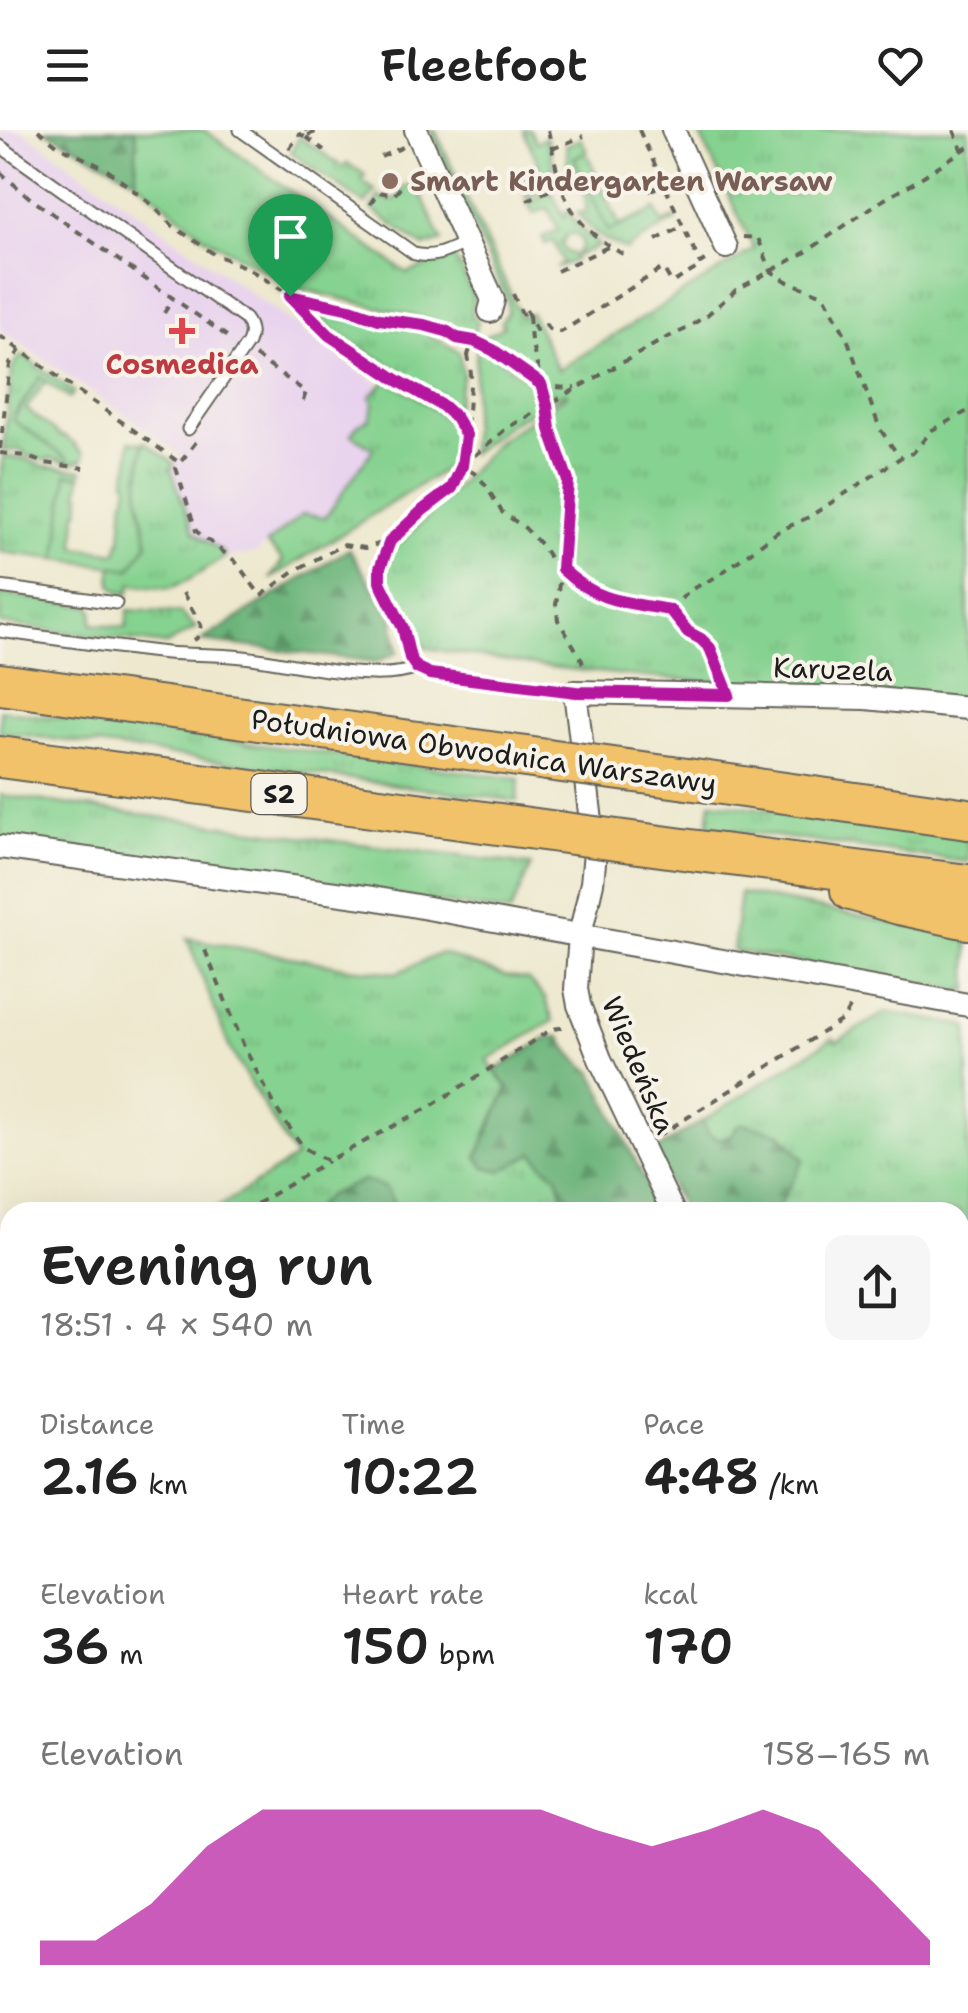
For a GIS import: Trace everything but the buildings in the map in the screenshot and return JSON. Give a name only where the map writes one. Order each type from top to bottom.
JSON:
[{"type":"highway","name":"Południowa Obwodnica Warszawy","points":[[0,684],[968,819]]},
{"type":"highway","name":"S2","points":[[0,757],[968,885]]},
{"type":"highway","points":[[834,802],[968,802]]},
{"type":"highway","points":[[715,853],[968,919]]},
{"type":"street","points":[[673,130],[729,245]]},
{"type":"street","points":[[410,139],[468,242],[493,300],[490,311]]},
{"type":"street","name":"Karuzela","points":[[582,692],[866,698],[968,708]]},
{"type":"street","name":"Wiedeńska","points":[[582,692],[595,853],[580,935],[576,989],[587,1026],[668,1202]]},
{"type":"street","points":[[0,847],[312,889],[968,1005]]},
{"type":"lane","points":[[240,130],[414,254],[438,255],[468,242]]},
{"type":"lane","points":[[0,146],[246,319],[251,331],[244,348],[188,429]]},
{"type":"lane","points":[[0,587],[116,603]]},
{"type":"lane","points":[[403,628],[410,658],[417,668],[430,674],[582,692]]},
{"type":"lane","points":[[0,631],[371,674],[404,673],[417,668]]},
{"type":"path","points":[[38,130],[106,169],[214,254],[246,268],[290,296],[329,335],[443,406],[466,435]]},
{"type":"path","points":[[286,153],[303,133],[321,130]]},
{"type":"path","points":[[548,130],[561,186],[576,219],[623,254]]},
{"type":"path","points":[[639,130],[700,262]]},
{"type":"path","points":[[462,466],[507,428],[684,330],[736,290],[806,252],[965,149],[954,130]]},
{"type":"path","points":[[303,133],[324,150]]},
{"type":"path","points":[[552,149],[584,136]]},
{"type":"path","points":[[381,157],[410,139]]},
{"type":"path","points":[[0,172],[30,198],[306,392],[303,402]]},
{"type":"path","points":[[366,210],[378,192],[394,195],[417,178]]},
{"type":"path","points":[[648,192],[664,184]]},
{"type":"path","points":[[527,200],[561,186]]},
{"type":"path","points":[[656,240],[682,226]]},
{"type":"path","points":[[582,692],[585,668],[558,620],[556,605],[568,481],[550,429],[528,313],[536,330],[546,325],[561,332],[663,268],[672,283],[729,245],[758,238],[771,271],[824,296],[847,338],[880,429],[900,458]]},
{"type":"path","points":[[557,271],[610,246]]},
{"type":"path","points":[[574,254],[578,261]]},
{"type":"path","points":[[290,296],[446,331],[464,344],[468,355],[471,374],[462,466],[452,488],[390,541],[380,568],[380,582],[403,628]]},
{"type":"path","points":[[164,313],[174,299]]},
{"type":"path","points":[[0,336],[180,462]]},
{"type":"path","points":[[457,338],[493,350],[541,384],[555,388],[579,386]]},
{"type":"path","points":[[20,350],[10,364],[0,451],[44,463],[84,468]]},
{"type":"path","points":[[0,364],[10,364]]},
{"type":"path","points":[[71,400],[78,390]]},
{"type":"path","points":[[670,610],[690,590],[779,531],[913,453],[932,430],[968,412]]},
{"type":"path","points":[[202,434],[176,468],[196,531],[235,562],[261,596],[294,571],[343,545],[365,548],[390,541]]},
{"type":"path","points":[[462,466],[484,484],[502,512],[525,528],[580,586],[608,599],[670,610],[688,632],[710,648],[729,695]]},
{"type":"path","points":[[173,653],[197,638],[201,625],[183,593]]},
{"type":"path","points":[[204,950],[245,1049],[279,1113],[304,1148],[328,1162]]},
{"type":"path","points":[[642,1147],[842,1020],[851,1010],[856,986]]},
{"type":"path","points":[[260,1202],[431,1106],[552,1029],[587,1026]]},
{"type":"shaded area","points":[[0,130],[22,130],[381,386],[370,397],[374,404],[369,419],[358,425],[374,448],[325,518],[291,523],[256,553],[225,557],[194,532],[171,469],[180,456],[0,330]]},
{"type":"green space","points":[[45,130],[133,130],[136,180]]},
{"type":"green space","points":[[133,130],[204,130],[407,273],[453,257],[473,297],[471,313],[478,323],[472,338],[432,320],[296,288],[205,237],[136,180]]},
{"type":"green space","points":[[430,130],[435,130],[521,317],[531,313],[558,370],[754,249],[698,130],[968,130],[968,700],[645,677],[425,648],[381,574],[389,553],[498,441],[567,395],[566,392],[549,402],[543,382],[478,340],[504,327],[501,322],[508,312],[508,302]]},
{"type":"green space","points":[[523,130],[530,130],[536,142],[547,137],[554,168],[542,178],[545,190],[526,199],[530,192],[522,173],[539,165]]},
{"type":"green space","points":[[300,137],[343,167],[347,163],[365,175],[362,181],[376,191],[365,204],[290,152]]},
{"type":"green space","points":[[581,139],[587,151],[575,157],[608,231],[656,209],[662,223],[676,220],[628,250],[594,231],[577,213],[586,212],[585,198],[568,169],[566,145]]},
{"type":"green space","points":[[586,152],[620,226],[608,231],[574,158]]},
{"type":"green space","points":[[416,183],[442,241],[424,247],[371,209],[379,196],[394,199],[404,187]]},
{"type":"green space","points":[[552,192],[564,217],[567,210],[599,245],[577,256],[582,240],[575,234],[566,236],[562,246],[575,260],[556,268],[563,263],[553,241],[545,244],[542,237],[558,230],[548,208],[533,214],[528,203]]},
{"type":"green space","points":[[317,314],[424,331],[459,352],[463,374],[456,406],[333,330]]},
{"type":"green space","points":[[477,344],[536,385],[545,404],[509,424],[470,454]]},
{"type":"green space","points":[[22,355],[74,392],[69,398],[40,378],[14,415],[69,459],[68,463],[23,454],[23,450],[3,451],[12,371]]},
{"type":"green space","points":[[40,377],[46,381],[26,409],[77,446],[84,453],[83,461],[69,462],[13,420]]},
{"type":"green space","points":[[387,380],[453,424],[458,461],[270,579],[283,560],[267,544],[303,514],[325,518],[373,449],[351,434],[369,419],[374,404],[370,397]]},
{"type":"green space","points":[[130,441],[143,443],[138,492],[148,543],[130,569],[57,559],[67,474],[81,476],[75,547],[117,553]]},
{"type":"green space","points":[[144,441],[175,464],[171,469],[194,532],[225,557],[170,588],[131,584],[129,594],[115,589],[111,572],[112,566],[130,569]]},
{"type":"green space","points":[[3,456],[82,470],[81,476],[67,474],[57,559],[0,552]]},
{"type":"green space","points":[[349,549],[393,619],[398,652],[377,662],[201,641]]},
{"type":"green space","points":[[0,594],[90,606],[92,624],[126,628],[128,610],[180,613],[196,628],[166,645],[0,624]]},
{"type":"green space","points":[[0,710],[519,779],[517,801],[0,732]]},
{"type":"green space","points":[[0,795],[531,865],[510,913],[0,839]]},
{"type":"green space","points":[[711,802],[968,836],[968,862],[708,827]]},
{"type":"green space","points":[[740,893],[968,937],[968,991],[733,951]]},
{"type":"green space","points":[[187,938],[397,973],[441,953],[504,976],[528,980],[545,998],[553,1021],[487,1060],[508,1088],[485,1136],[534,1153],[557,1176],[564,1198],[570,1202],[227,1202],[295,1158],[230,1049]]},
{"type":"green space","points":[[886,1012],[968,1026],[968,1202],[780,1202],[803,1159],[781,1133],[718,1139],[708,1134],[702,1121],[833,1038],[836,1042]]},
{"type":"green space","points":[[549,1037],[561,1037],[574,1056],[592,1071],[655,1202],[570,1202],[564,1198],[557,1176],[534,1153],[502,1171],[485,1167],[477,1157],[508,1088],[494,1071]]},
{"type":"green space","points":[[702,1121],[708,1133],[718,1139],[733,1135],[743,1123],[781,1133],[804,1160],[781,1202],[679,1202],[653,1152]]},
{"type":"green space","points":[[364,1180],[386,1188],[393,1202],[321,1202],[328,1195]]},
{"type":"place","name":"Smart Kindergarten Warsaw","points":[[390,181]]},
{"type":"place","name":"Cosmedica","points":[[182,331]]},
{"type":"route","points":[[290,296],[446,331],[493,350],[541,384],[550,429],[568,481],[562,569],[580,586],[608,599],[670,610],[688,632],[710,648],[729,695],[576,692],[430,674],[417,668],[380,582],[380,568],[390,541],[452,488],[462,466],[466,435],[443,406],[329,335],[290,296]]}]
